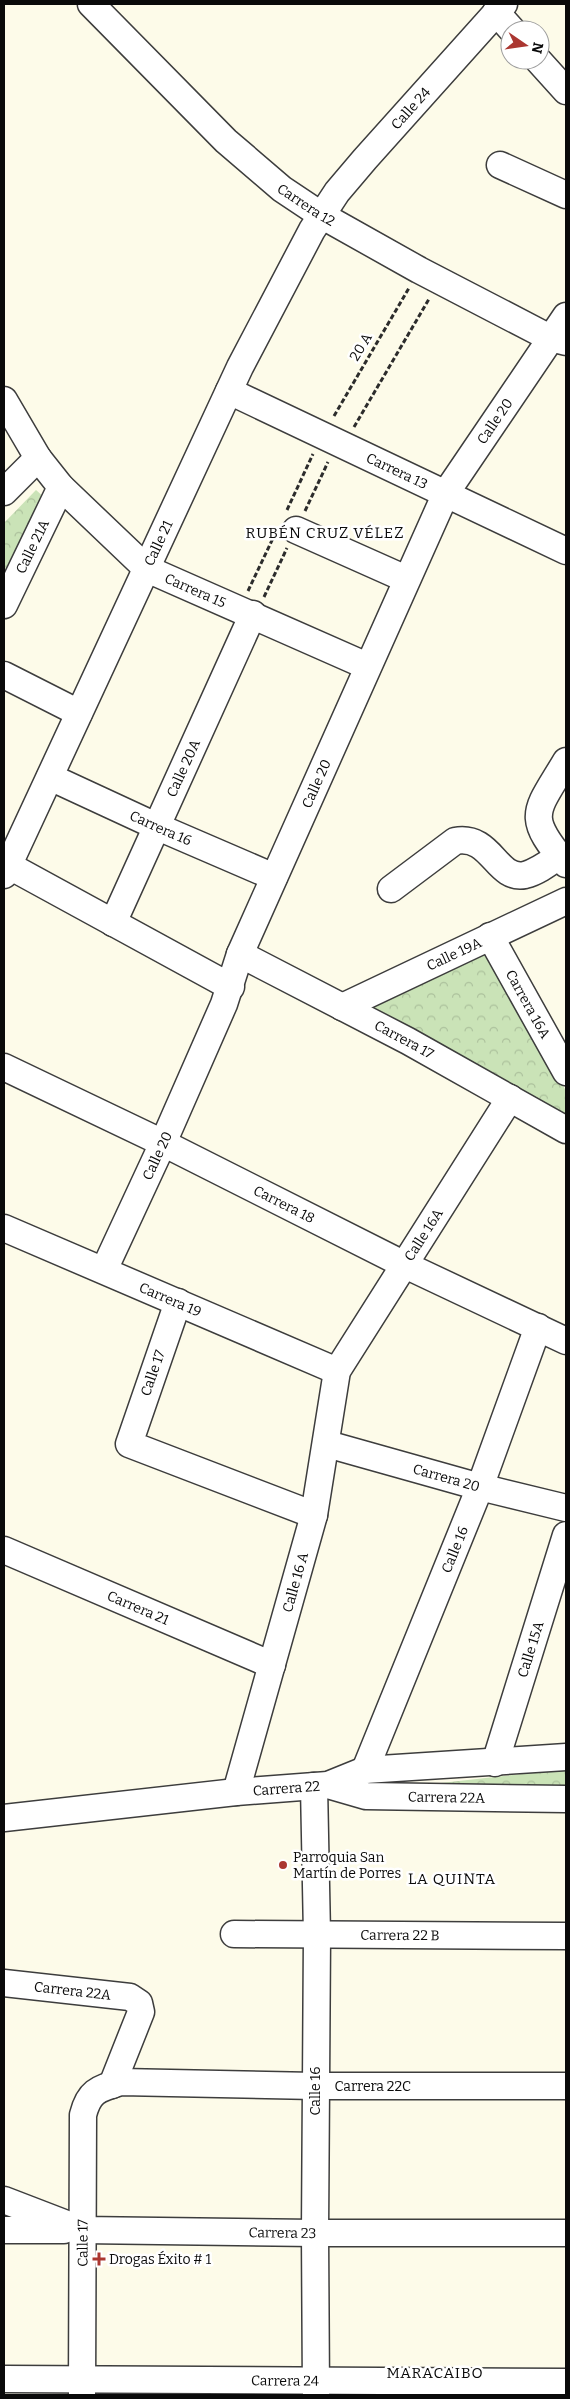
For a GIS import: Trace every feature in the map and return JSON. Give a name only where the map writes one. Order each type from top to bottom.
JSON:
[{"type":"street","name":"Carrera 12","points":[[91,4],[226,141],[282,189],[321,215],[429,275],[558,340]]},
{"type":"street","name":"Calle 24","points":[[321,215],[365,159],[504,15]]},
{"type":"street","points":[[547,70],[566,91]]},
{"type":"street","points":[[500,165],[566,195]]},
{"type":"street","name":"Calle 21","points":[[5,868],[50,777],[229,391],[262,323],[321,215]]},
{"type":"street","name":"Calle 20","points":[[104,1270],[163,1143],[231,987],[240,954],[367,666],[446,493],[558,340],[566,316]]},
{"type":"street","name":"Carrera 13","points":[[229,391],[566,551]]},
{"type":"street","name":"Carrera 15","points":[[4,400],[38,458],[61,487],[147,568],[367,666]]},
{"type":"street","points":[[4,492],[38,458]]},
{"type":"street","name":"Calle 21A","points":[[4,605],[61,487]]},
{"type":"street","points":[[296,530],[406,580]]},
{"type":"street","name":"Calle 20A","points":[[113,923],[253,614]]},
{"type":"street","points":[[4,675],[80,713]]},
{"type":"street","points":[[392,889],[456,841],[463,840],[479,843],[504,869],[522,876],[563,860],[540,829],[538,816],[543,800],[566,761]]},
{"type":"street","name":"Carrera 16","points":[[50,777],[158,827],[274,877]]},
{"type":"street","points":[[5,868],[113,923],[231,987]]},
{"type":"street","name":"Calle 19A","points":[[342,1007],[566,901]]},
{"type":"street","name":"Carrera 16A","points":[[490,936],[566,1072]]},
{"type":"street","name":"Carrera 17","points":[[240,954],[342,1007],[566,1130]]},
{"type":"street","name":"Carrera 18","points":[[4,1067],[163,1143],[404,1265],[566,1341]]},
{"type":"street","name":"Calle 16A","points":[[337,1371],[510,1098]]},
{"type":"street","name":"Carrera 19","points":[[5,1232],[104,1270],[337,1371]]},
{"type":"street","name":"Calle 17","points":[[178,1302],[129,1444],[314,1515]]},
{"type":"street","name":"Calle 16","points":[[365,1770],[480,1487],[538,1327]]},
{"type":"street","name":"Calle 16 A","points":[[236,1792],[314,1515],[327,1444],[337,1371]]},
{"type":"street","name":"Carrera 20","points":[[327,1444],[480,1487],[566,1508]]},
{"type":"street","name":"Calle 15A","points":[[494,1763],[566,1535]]},
{"type":"street","name":"Carrera 21","points":[[4,1550],[272,1665]]},
{"type":"street","name":"Carrera 22","points":[[4,1818],[236,1792],[321,1786],[365,1770],[566,1757]]},
{"type":"street","name":"Calle 16","points":[[316,2387],[315,2086],[321,1786]]},
{"type":"street","name":"Carrera 22A","points":[[321,1786],[366,1796],[566,1799]]},
{"type":"street","name":"Carrera 22 B","points":[[234,1934],[566,1936]]},
{"type":"street","name":"Carrera 22A","points":[[4,1983],[130,1997],[139,2003]]},
{"type":"street","name":"Calle 17","points":[[82,2387],[83,2115],[86,2102],[103,2089],[141,2012],[139,2003]]},
{"type":"street","name":"Carrera 22C","points":[[103,2089],[120,2082],[315,2086],[566,2086]]},
{"type":"street","name":"Carrera 23","points":[[4,2200],[82,2230],[315,2233],[566,2233]]},
{"type":"street","points":[[4,2230],[82,2230]]},
{"type":"street","name":"Carrera 24","points":[[4,2380],[82,2387],[316,2387],[566,2382]]},
{"type":"path","name":"20 A","points":[[333,440],[429,275]]},
{"type":"path","points":[[333,440],[429,275]]},
{"type":"green space","points":[[36,490],[46,499],[4,571],[4,523]]},
{"type":"green space","points":[[487,951],[566,1091],[566,1119],[367,1006]]},
{"type":"green space","points":[[566,1769],[566,1788],[432,1784]]},
{"type":"place","name":"Parroquia San Martín de Porres","points":[[283,1865]]},
{"type":"place","name":"Drogas Éxito # 1","points":[[99,2259]]},
{"type":"district","name":"RUBÉN CRUZ VÉLEZ","points":[[325,533]]},
{"type":"district","name":"LA QUINTA","points":[[452,1879]]},
{"type":"district","name":"MARACAIBO","points":[[435,2373]]}]
